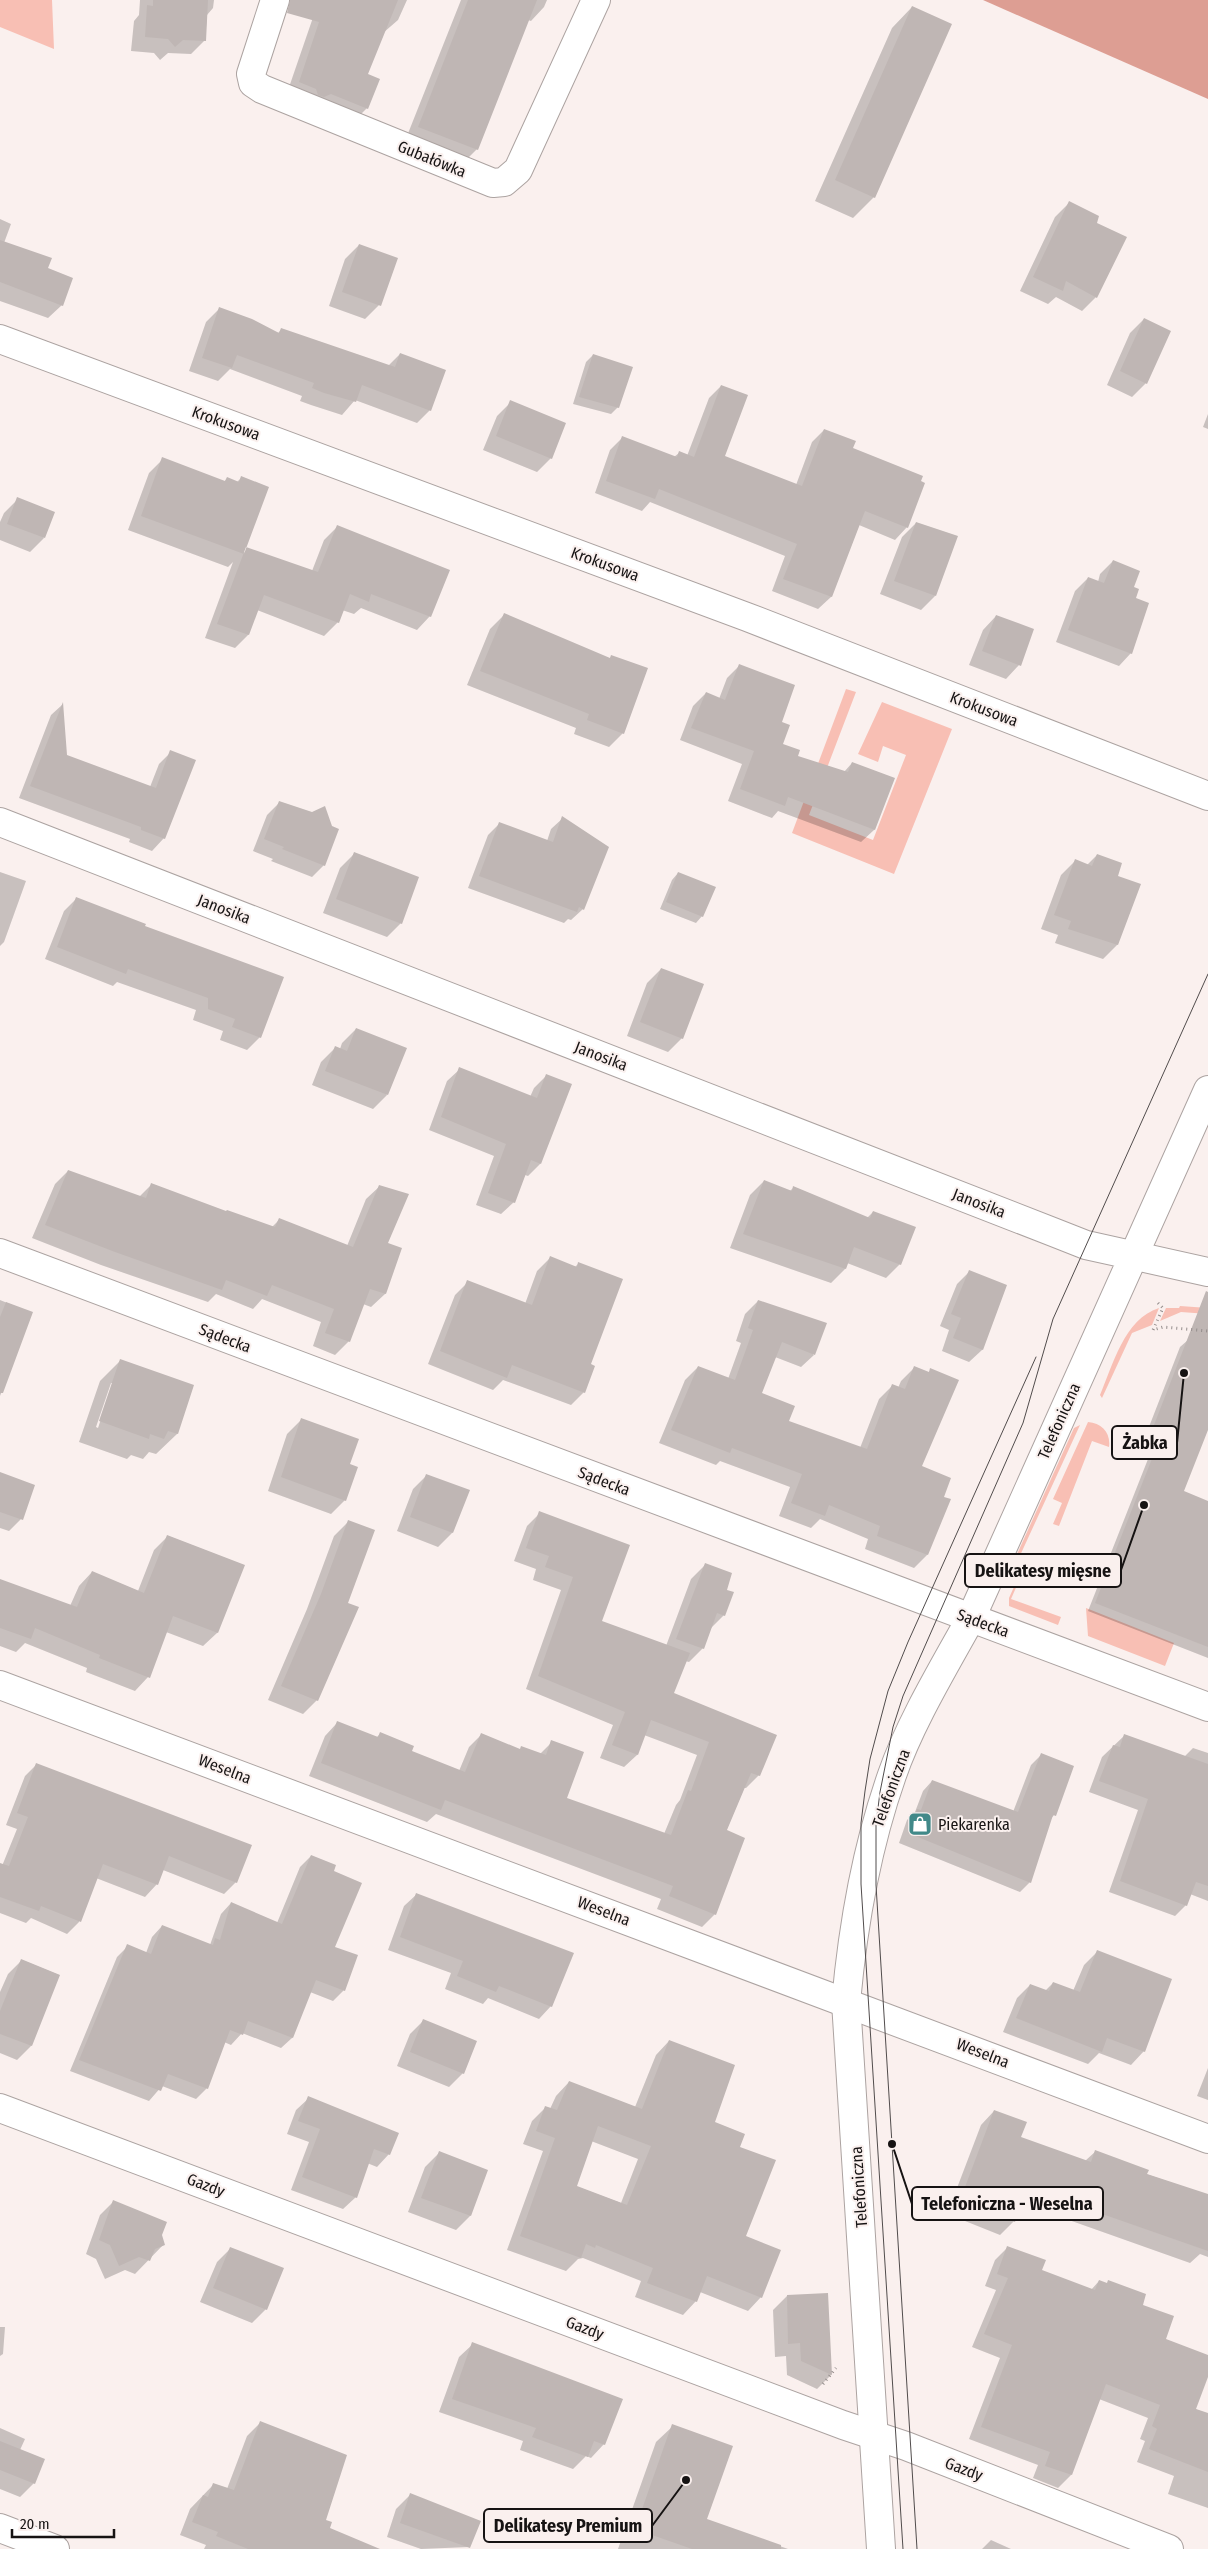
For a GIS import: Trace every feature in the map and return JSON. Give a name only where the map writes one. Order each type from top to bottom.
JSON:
[{"type":"street","name":"Gubałówka","points":[[275,0],[251,74],[253,83],[262,89],[493,183],[504,182],[518,170],[596,0]]},
{"type":"street","name":"Krokusowa","points":[[0,339],[747,617],[1208,796]]},
{"type":"street","name":"Janosika","points":[[0,822],[1053,1232],[1086,1244],[1208,1272]]},
{"type":"street","name":"Telefoniczna","points":[[881,2549],[876,2435],[846,2002],[852,1938],[863,1871],[892,1774],[930,1694],[971,1618],[1208,1090]]},
{"type":"street","name":"Sądecka","points":[[0,1253],[1208,1708]]},
{"type":"street","name":"Weselna","points":[[0,1685],[1208,2139]]},
{"type":"street","name":"Gazdy","points":[[0,2108],[834,2422],[876,2435],[1169,2549]]},
{"type":"street","points":[[0,2528],[55,2549]]},
{"type":"path","points":[[1158,1303],[1163,1308],[1153,1330],[1163,1328],[1208,1331]]},
{"type":"shaded area","points":[[0,0],[52,0],[54,49],[0,27]]},
{"type":"shaded area","points":[[983,0],[1208,0],[1208,99]]},
{"type":"shaded area","points":[[846,689],[856,692],[809,815],[873,840],[906,755],[883,746],[878,762],[858,754],[882,702],[952,729],[894,874],[792,833]]},
{"type":"shaded area","points":[[1180,1306],[1208,1308],[1208,1314],[1181,1312],[1160,1321],[1166,1308],[1179,1308]]},
{"type":"shaded area","points":[[1159,1308],[1152,1325],[1132,1333],[1102,1398],[1100,1395],[1115,1357],[1128,1332],[1147,1314]]},
{"type":"shaded area","points":[[1088,1422],[1097,1424],[1107,1433],[1109,1447],[1092,1441],[1059,1526],[1053,1524],[1062,1503],[1053,1499]]},
{"type":"shaded area","points":[[1080,1425],[1012,1573],[1009,1572],[1074,1428]]},
{"type":"shaded area","points":[[1027,1558],[1032,1561],[1028,1560],[1011,1599],[1061,1617],[1058,1625],[1009,1606],[1009,1598]]},
{"type":"shaded area","points":[[1086,1608],[1174,1643],[1165,1666],[1088,1636]]},
{"type":"building","points":[[153,0],[208,0],[206,41],[183,40],[175,47],[168,39],[145,37],[147,5],[153,6]]},
{"type":"building","points":[[290,0],[398,0],[368,74],[380,79],[368,109],[331,94],[324,97],[318,95],[316,89],[299,82],[319,22],[287,13]]},
{"type":"building","points":[[468,0],[537,0],[478,150],[418,127]]},
{"type":"building","points":[[912,6],[952,24],[875,198],[835,180]]},
{"type":"building","points":[[1069,201],[1099,216],[1097,223],[1127,237],[1097,298],[1066,281],[1063,291],[1033,277]]},
{"type":"building","points":[[0,240],[52,258],[48,268],[73,278],[63,306],[0,282]]},
{"type":"building","points":[[359,244],[398,258],[381,306],[342,292]]},
{"type":"building","points":[[219,307],[252,319],[279,333],[281,328],[395,367],[400,353],[446,370],[431,411],[362,385],[356,402],[324,393],[312,388],[314,383],[237,355],[232,368],[202,358]]},
{"type":"building","points":[[1144,318],[1171,331],[1147,384],[1120,371]]},
{"type":"building","points":[[593,354],[633,367],[619,408],[579,397]]},
{"type":"building","points":[[721,385],[748,395],[725,456],[802,486],[824,429],[856,441],[853,448],[923,476],[921,481],[925,483],[908,528],[865,511],[832,597],[783,579],[797,544],[659,489],[655,499],[606,481],[622,436],[677,457],[679,451],[694,457]]},
{"type":"building","points":[[510,400],[566,423],[552,459],[496,436]]},
{"type":"building","points":[[162,457],[225,481],[227,477],[239,482],[241,476],[269,487],[244,554],[141,516]]},
{"type":"building","points":[[17,497],[55,512],[45,538],[7,524]]},
{"type":"building","points":[[916,522],[958,536],[936,596],[894,581]]},
{"type":"building","points":[[337,525],[450,570],[431,617],[371,594],[369,602],[350,594],[339,623],[264,595],[249,635],[217,624],[246,547],[318,572]]},
{"type":"building","points":[[1113,560],[1140,571],[1134,587],[1139,589],[1136,598],[1149,603],[1132,654],[1068,630],[1088,577],[1104,583]]},
{"type":"building","points":[[504,613],[610,658],[611,655],[648,668],[624,734],[587,720],[589,714],[480,671]]},
{"type":"building","points":[[996,615],[1034,629],[1021,666],[982,651]]},
{"type":"building","points":[[739,664],[795,685],[782,722],[790,725],[783,744],[800,750],[798,756],[848,772],[852,762],[895,778],[875,830],[788,797],[785,806],[740,789],[754,751],[691,728],[706,692],[725,700]]},
{"type":"building","points":[[63,702],[67,755],[156,788],[170,750],[196,760],[165,839],[141,830],[141,827],[30,786]]},
{"type":"building","points":[[279,801],[312,812],[325,806],[332,826],[339,829],[325,866],[282,849],[284,847],[264,839]]},
{"type":"building","points":[[562,816],[609,847],[584,910],[579,907],[577,912],[479,876],[499,822],[553,842]]},
{"type":"building","points":[[354,852],[419,877],[402,924],[336,899]]},
{"type":"building","points":[[1097,854],[1122,863],[1118,876],[1141,884],[1118,945],[1068,929],[1071,921],[1054,915],[1075,859],[1092,866]]},
{"type":"building","points":[[678,872],[716,887],[703,917],[666,902]]},
{"type":"building","points":[[76,897],[146,924],[145,926],[284,977],[261,1038],[232,1027],[235,1019],[208,1009],[208,998],[128,969],[126,974],[57,947]]},
{"type":"building","points":[[661,968],[704,984],[683,1039],[640,1022]]},
{"type":"building","points":[[356,1028],[407,1048],[388,1095],[325,1071],[335,1046],[347,1051]]},
{"type":"building","points":[[459,1067],[537,1098],[546,1074],[572,1084],[541,1164],[531,1160],[515,1203],[488,1193],[506,1144],[441,1117]]},
{"type":"building","points":[[68,1170],[146,1198],[151,1183],[275,1227],[279,1218],[353,1247],[379,1185],[409,1194],[388,1243],[402,1248],[386,1294],[370,1289],[350,1342],[325,1333],[334,1309],[272,1285],[267,1296],[226,1280],[222,1290],[45,1225]]},
{"type":"building","points":[[764,1180],[792,1191],[793,1186],[870,1218],[873,1211],[916,1227],[901,1265],[854,1247],[846,1269],[743,1234]]},
{"type":"building","points":[[550,1256],[577,1267],[578,1262],[623,1279],[591,1364],[595,1366],[585,1393],[512,1365],[507,1378],[440,1351],[467,1280],[532,1305]]},
{"type":"building","points":[[969,1270],[1007,1285],[983,1350],[953,1338],[961,1318],[951,1314]]},
{"type":"building","points":[[1206,1291],[1208,1292],[1208,1430],[1184,1491],[1208,1501],[1208,1647],[1095,1603],[1157,1446],[1147,1443]]},
{"type":"building","points":[[758,1300],[827,1323],[815,1355],[782,1342],[762,1393],[795,1406],[789,1421],[867,1449],[892,1384],[905,1389],[914,1366],[929,1372],[930,1368],[959,1380],[922,1466],[951,1478],[944,1497],[951,1499],[928,1555],[877,1536],[880,1526],[829,1505],[825,1516],[791,1503],[802,1474],[732,1448],[730,1453],[671,1430],[698,1366],[735,1380],[753,1330],[748,1328]]},
{"type":"building","points":[[6,1302],[33,1312],[3,1393],[0,1393],[0,1317]]},
{"type":"building","points":[[120,1359],[194,1385],[178,1434],[168,1431],[164,1439],[150,1434],[149,1439],[99,1421]]},
{"type":"building","points":[[301,1418],[359,1439],[350,1464],[358,1467],[346,1501],[281,1477]]},
{"type":"building","points":[[0,1472],[35,1485],[23,1520],[0,1512]]},
{"type":"building","points":[[426,1474],[470,1490],[453,1533],[410,1517]]},
{"type":"building","points":[[539,1511],[630,1545],[602,1621],[690,1653],[674,1693],[777,1735],[760,1776],[751,1773],[727,1830],[745,1838],[716,1915],[669,1896],[673,1886],[445,1800],[441,1810],[321,1763],[337,1721],[378,1737],[380,1732],[414,1746],[412,1751],[465,1772],[481,1733],[520,1749],[521,1746],[546,1755],[551,1740],[584,1752],[567,1798],[671,1835],[688,1790],[691,1791],[709,1742],[651,1720],[638,1755],[612,1745],[625,1712],[538,1676],[573,1577],[545,1567],[549,1556],[526,1548]]},
{"type":"building","points":[[348,1520],[375,1530],[348,1603],[359,1607],[318,1701],[281,1686],[321,1594]]},
{"type":"building","points":[[167,1535],[245,1565],[218,1633],[173,1616],[150,1678],[99,1658],[100,1655],[35,1628],[31,1639],[0,1628],[0,1579],[77,1607],[92,1571],[144,1593]]},
{"type":"building","points":[[705,1563],[732,1573],[727,1590],[734,1592],[725,1616],[717,1613],[704,1649],[676,1639]]},
{"type":"building","points":[[1124,1734],[1208,1764],[1208,1886],[1196,1882],[1187,1906],[1120,1881],[1148,1799],[1099,1781],[1113,1745],[1120,1747]]},
{"type":"building","points":[[1041,1753],[1074,1766],[1056,1816],[1053,1815],[1031,1883],[908,1833],[917,1809],[921,1810],[932,1780],[1018,1812]]},
{"type":"building","points":[[36,1763],[252,1845],[237,1883],[169,1856],[158,1885],[103,1864],[81,1922],[41,1906],[39,1911],[0,1897],[0,1863],[9,1866],[28,1817],[17,1813]]},
{"type":"building","points":[[311,1855],[336,1865],[334,1871],[362,1883],[335,1947],[358,1955],[345,1991],[316,1980],[293,2038],[248,2021],[243,2035],[230,2030],[208,2089],[168,2074],[161,2091],[79,2060],[127,1944],[151,1954],[162,1925],[213,1945],[215,1938],[220,1940],[231,1902],[282,1924]]},
{"type":"building","points":[[416,1893],[574,1953],[552,2007],[499,1986],[496,1992],[457,1976],[463,1961],[400,1937]]},
{"type":"building","points":[[1097,1950],[1172,1979],[1145,2052],[1107,2038],[1102,2052],[1016,2018],[1030,1984],[1049,1991],[1053,1982],[1080,1992]]},
{"type":"building","points":[[21,1959],[60,1975],[32,2046],[0,2034],[0,2011]]},
{"type":"building","points":[[423,2019],[477,2041],[464,2074],[410,2052]]},
{"type":"building","points":[[669,2040],[735,2065],[715,2122],[745,2134],[740,2147],[776,2160],[746,2236],[781,2250],[762,2298],[707,2276],[697,2302],[647,2283],[653,2268],[596,2245],[595,2248],[586,2244],[581,2258],[520,2236],[555,2138],[536,2131],[545,2106],[557,2110],[569,2081],[642,2109]],"holes":[[[598,2126],[651,2146],[627,2205],[577,2186]]]},
{"type":"building","points":[[308,2096],[399,2133],[390,2155],[374,2149],[357,2198],[302,2177],[320,2129],[298,2121]]},
{"type":"building","points":[[994,2110],[1027,2122],[1021,2137],[1091,2162],[1095,2150],[1149,2170],[1147,2174],[1208,2194],[1208,2251],[1028,2188],[1015,2222],[977,2207],[980,2202],[962,2195]]},
{"type":"building","points":[[439,2151],[488,2170],[471,2216],[421,2198]]},
{"type":"building","points":[[113,2200],[167,2222],[162,2235],[165,2245],[155,2249],[150,2261],[139,2257],[119,2266],[110,2245],[99,2240]]},
{"type":"building","points":[[1007,2246],[1046,2260],[1042,2270],[1095,2290],[1099,2280],[1107,2283],[1108,2280],[1146,2294],[1143,2305],[1174,2316],[1166,2339],[1208,2355],[1208,2377],[1196,2409],[1208,2413],[1208,2472],[1149,2449],[1157,2429],[1152,2426],[1160,2405],[1106,2384],[1072,2475],[1045,2466],[1050,2452],[981,2427],[1012,2345],[984,2334],[1008,2278],[997,2274]]},
{"type":"building","points":[[230,2247],[284,2268],[267,2310],[213,2288]]},
{"type":"building","points":[[828,2293],[832,2375],[801,2361],[800,2343],[788,2344],[787,2295]]},
{"type":"building","points":[[472,2342],[623,2399],[605,2445],[594,2441],[588,2457],[532,2437],[536,2428],[452,2399]]},
{"type":"building","points":[[260,2421],[347,2455],[326,2520],[332,2522],[330,2528],[380,2549],[248,2549],[216,2536],[218,2532],[192,2522],[203,2495],[208,2497],[213,2483],[234,2490]]},
{"type":"building","points":[[672,2424],[733,2446],[707,2519],[781,2545],[781,2549],[692,2549],[635,2529]]},
{"type":"building","points":[[0,2441],[45,2459],[35,2484],[0,2470]]},
{"type":"building","points":[[410,2493],[481,2521],[470,2548],[400,2523]]},
{"type":"tram line","points":[[917,2549],[876,1885],[876,1824],[880,1792],[893,1727],[903,1696],[1023,1423],[1053,1319],[1208,974]]},
{"type":"tram line","points":[[903,2549],[861,1884],[861,1823],[870,1759],[888,1691],[908,1642],[1036,1357]]},
{"type":"place","name":"Żabka","points":[[1184,1373]]},
{"type":"place","name":"Delikatesy mięsne","points":[[1144,1505]]},
{"type":"place","name":"Piekarenka","points":[[920,1824]]},
{"type":"place","name":"Telefoniczna - Weselna","points":[[892,2144]]},
{"type":"place","name":"Delikatesy Premium","points":[[686,2480]]}]
